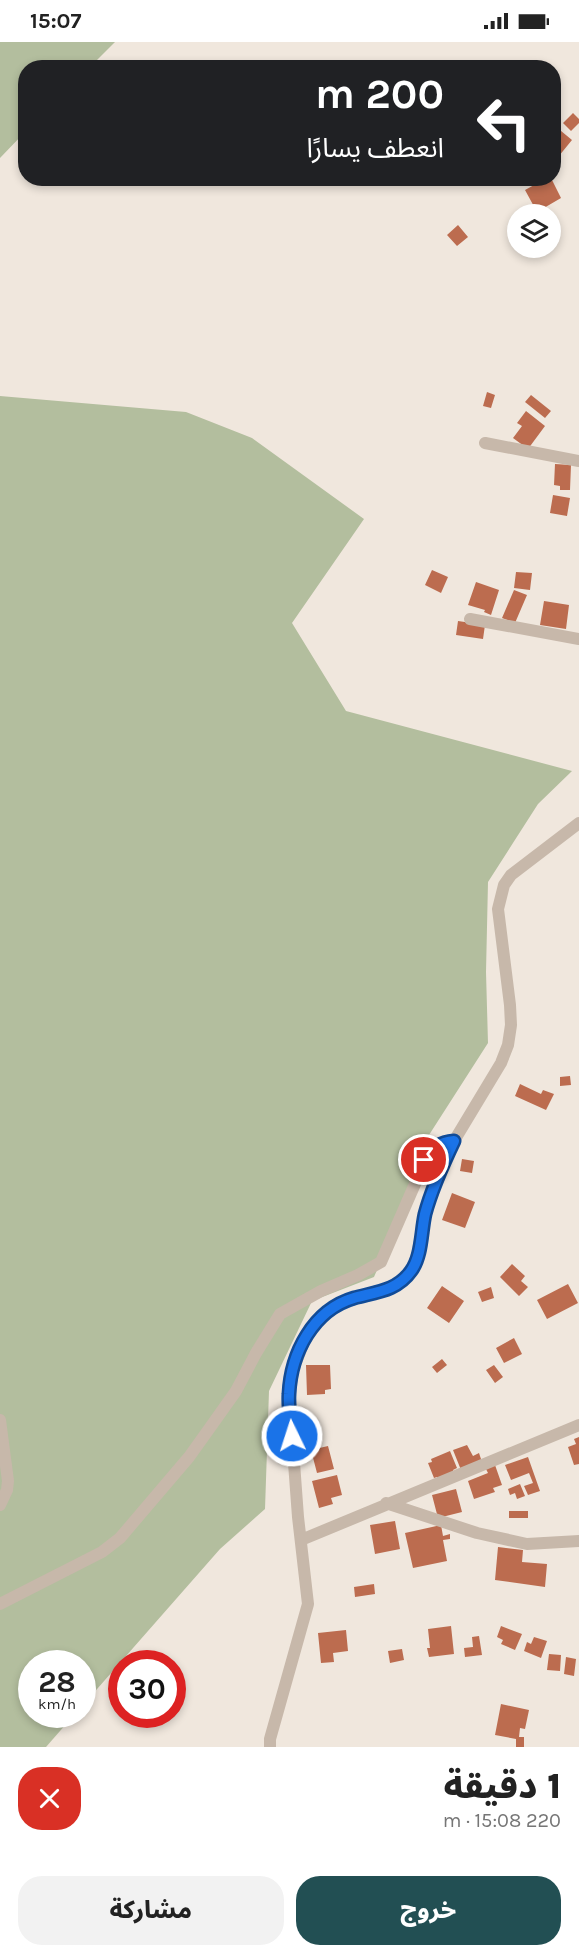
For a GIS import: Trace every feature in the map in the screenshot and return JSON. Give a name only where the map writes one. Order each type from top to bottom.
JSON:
[{"type":"street","points":[[485,443],[579,461]]},
{"type":"street","points":[[470,619],[579,639]]},
{"type":"street","points":[[270,1747],[270,1739],[308,1604],[289,1395],[293,1370],[307,1334],[327,1311],[340,1303],[396,1286],[415,1264],[426,1212],[439,1173],[454,1141],[501,1063],[508,1045],[511,1025],[510,1005],[498,909],[502,891],[511,875],[579,823]]},
{"type":"street","points":[[0,1604],[102,1552],[120,1538],[189,1457],[214,1422],[236,1391],[280,1314],[381,1262],[428,1154],[439,1144],[454,1141]]},
{"type":"street","points":[[0,1420],[8,1480],[7,1490],[0,1505]]},
{"type":"street","points":[[301,1540],[579,1425]]},
{"type":"street","points":[[386,1503],[477,1533],[527,1544],[579,1541]]},
{"type":"green space","points":[[0,42],[115,42],[97,60],[18,60],[18,139],[0,158]]},
{"type":"green space","points":[[0,396],[186,412],[252,438],[364,519],[292,623],[346,711],[572,771],[538,804],[488,882],[486,972],[488,1043],[429,1135],[412,1188],[374,1277],[312,1301],[269,1391],[265,1509],[220,1549],[131,1650],[108,1650],[108,1677],[96,1690],[96,1650],[18,1650],[18,1728],[63,1728],[46,1747],[0,1747]]},
{"type":"building","points":[[573,113],[579,119],[579,123],[571,131],[563,123]]},
{"type":"building","points":[[561,131],[572,140],[561,153]]},
{"type":"building","points":[[532,186],[555,186],[561,198],[551,204],[533,204],[525,190]]},
{"type":"building","points":[[458,225],[468,237],[457,246],[447,235]]},
{"type":"building","points":[[487,392],[495,395],[491,408],[483,406]]},
{"type":"building","points":[[531,395],[551,411],[545,418],[525,402]]},
{"type":"building","points":[[526,411],[545,426],[528,449],[513,438],[522,426],[517,423]]},
{"type":"building","points":[[555,464],[571,465],[570,490],[560,490],[560,486],[554,485]]},
{"type":"building","points":[[553,495],[570,498],[567,516],[550,513]]},
{"type":"building","points":[[432,570],[448,577],[441,593],[425,585]]},
{"type":"building","points":[[516,572],[532,573],[530,590],[514,588]]},
{"type":"building","points":[[476,582],[499,590],[491,615],[484,612],[485,610],[468,605]]},
{"type":"building","points":[[514,590],[527,595],[515,623],[502,618]]},
{"type":"building","points":[[544,601],[569,605],[566,629],[540,625]]},
{"type":"building","points":[[458,621],[485,625],[483,639],[456,635]]},
{"type":"building","points":[[570,1076],[571,1085],[560,1086],[560,1077]]},
{"type":"building","points":[[520,1084],[541,1094],[543,1090],[554,1094],[546,1110],[515,1096]]},
{"type":"building","points":[[462,1159],[474,1161],[472,1173],[460,1171]]},
{"type":"building","points":[[452,1193],[475,1202],[465,1228],[442,1220]]},
{"type":"building","points":[[512,1264],[525,1276],[521,1281],[528,1287],[519,1296],[500,1277]]},
{"type":"building","points":[[568,1284],[578,1303],[547,1319],[537,1300]]},
{"type":"building","points":[[442,1286],[464,1301],[449,1323],[427,1308]]},
{"type":"building","points":[[491,1287],[494,1298],[482,1302],[478,1292]]},
{"type":"building","points":[[514,1338],[522,1354],[504,1363],[496,1348]]},
{"type":"building","points":[[442,1359],[447,1365],[437,1373],[432,1367]]},
{"type":"building","points":[[306,1365],[330,1365],[331,1389],[325,1390],[325,1394],[307,1395]]},
{"type":"building","points":[[494,1365],[503,1377],[495,1383],[486,1370]]},
{"type":"building","points":[[579,1437],[579,1464],[574,1465],[568,1447],[576,1444],[574,1439]]},
{"type":"building","points":[[467,1445],[473,1456],[479,1453],[482,1462],[461,1470],[453,1450]]},
{"type":"building","points":[[328,1446],[334,1469],[317,1473],[311,1450]]},
{"type":"building","points":[[450,1451],[457,1468],[453,1470],[454,1473],[438,1480],[437,1477],[434,1478],[428,1463],[432,1462],[431,1459]]},
{"type":"building","points":[[528,1457],[540,1491],[528,1495],[524,1486],[533,1483],[529,1473],[511,1480],[505,1465]]},
{"type":"building","points":[[495,1465],[502,1485],[493,1488],[495,1492],[474,1499],[468,1481],[488,1473],[486,1469]]},
{"type":"building","points":[[337,1475],[342,1495],[331,1498],[333,1504],[319,1508],[312,1481]]},
{"type":"building","points":[[520,1484],[525,1496],[517,1499],[515,1493],[510,1495],[508,1489]]},
{"type":"building","points":[[456,1489],[462,1512],[438,1518],[432,1495]]},
{"type":"building","points":[[509,1511],[528,1511],[528,1518],[509,1518]]},
{"type":"building","points":[[395,1521],[400,1549],[375,1554],[370,1525]]},
{"type":"building","points":[[441,1525],[443,1536],[450,1534],[450,1539],[443,1540],[447,1561],[413,1568],[405,1533]]},
{"type":"building","points":[[498,1547],[523,1550],[522,1562],[547,1564],[545,1587],[495,1580]]},
{"type":"building","points":[[374,1584],[375,1594],[355,1597],[354,1587]]},
{"type":"building","points":[[451,1626],[454,1654],[429,1657],[428,1629]]},
{"type":"building","points":[[501,1626],[522,1634],[515,1650],[501,1644],[503,1640],[497,1637]]},
{"type":"building","points":[[346,1630],[348,1651],[333,1653],[334,1662],[321,1663],[318,1633]]},
{"type":"building","points":[[479,1636],[482,1655],[465,1657],[464,1648],[473,1647],[472,1637]]},
{"type":"building","points":[[534,1637],[547,1641],[541,1658],[524,1651],[527,1642],[531,1644]]},
{"type":"building","points":[[402,1649],[404,1660],[390,1663],[388,1651]]},
{"type":"building","points":[[549,1654],[561,1655],[560,1671],[547,1670]]},
{"type":"building","points":[[566,1657],[576,1659],[574,1676],[564,1674]]},
{"type":"building","points":[[501,1704],[529,1710],[525,1729],[520,1728],[519,1737],[524,1737],[524,1747],[516,1747],[516,1739],[495,1735]]},
{"type":"route","points":[[292,1436],[289,1395],[293,1370],[307,1334],[316,1321],[340,1303],[396,1286],[404,1280],[415,1264],[426,1212],[439,1173],[454,1141],[439,1144],[424,1160]]}]
